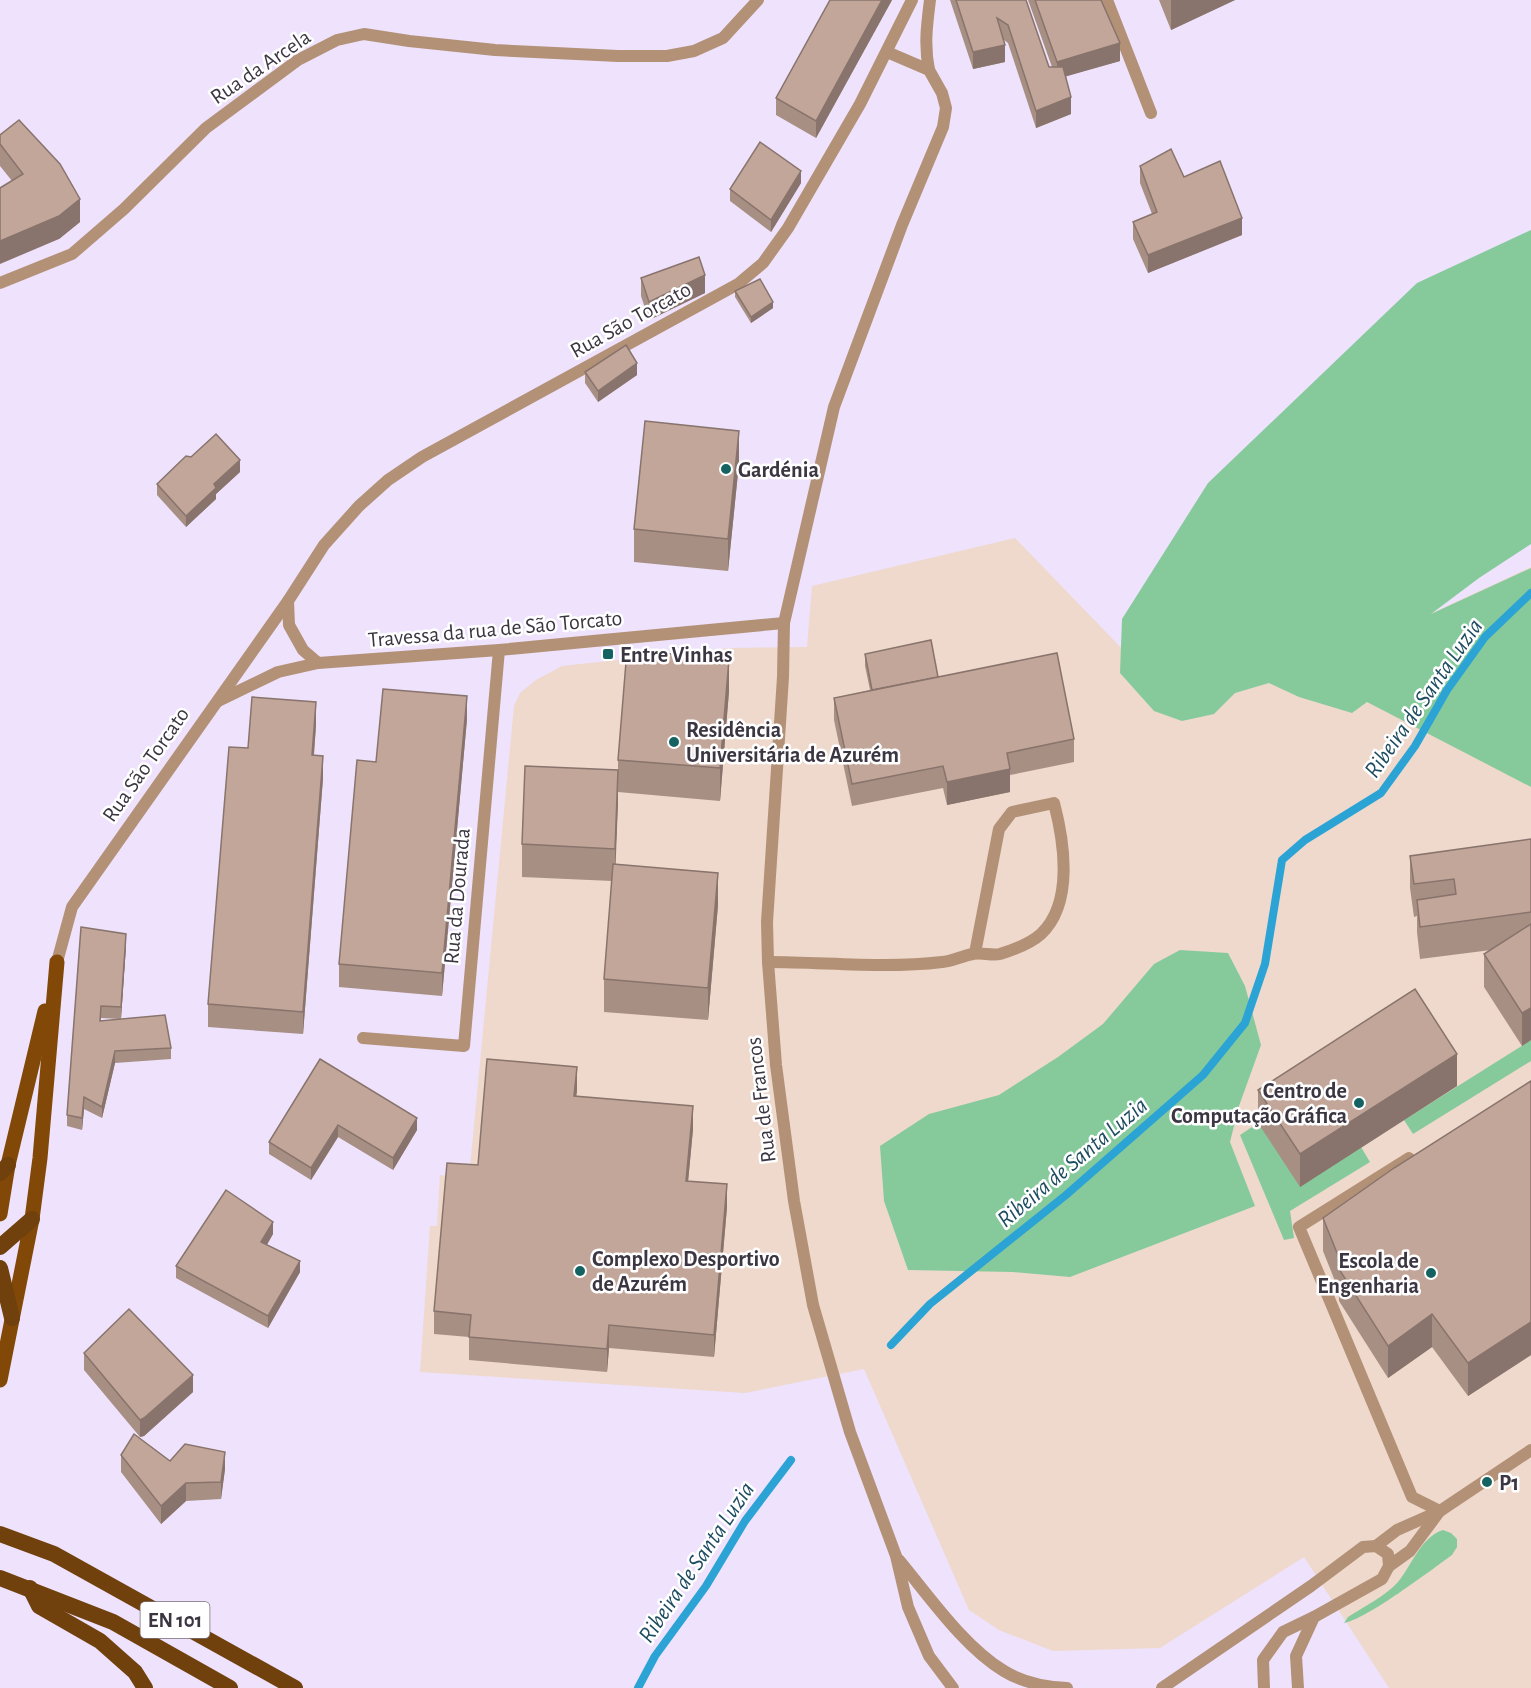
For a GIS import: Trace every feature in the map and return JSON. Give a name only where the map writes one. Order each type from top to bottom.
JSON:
[{"type":"highway","points":[[0,1247],[32,1219]]},
{"type":"highway","points":[[0,1268],[12,1318]]},
{"type":"highway","name":"EN 101","points":[[0,1534],[54,1554],[295,1688]]},
{"type":"highway","name":"EN 101","points":[[0,1578],[114,1622],[230,1688]]},
{"type":"highway","points":[[30,1588],[39,1606],[100,1641],[135,1672],[145,1688]]},
{"type":"main road","name":"Rua São Torcato","points":[[0,1214],[4,1169],[57,962]]},
{"type":"main road","name":"Rua São Torcato","points":[[0,1380],[32,1219],[40,1158],[57,962]]},
{"type":"street","name":"Rua da Arcela","points":[[0,283],[72,254],[124,209],[206,128],[298,60],[337,40],[364,34],[495,50],[667,56],[694,51],[723,38],[758,0]]},
{"type":"street","name":"Rua São Torcato","points":[[57,962],[72,907],[288,601],[324,545],[359,506],[388,480],[422,457],[738,284],[763,263],[794,218],[860,104],[912,0]]},
{"type":"street","points":[[929,70],[926,32],[930,0]]},
{"type":"street","points":[[1107,0],[1151,113]]},
{"type":"street","points":[[888,52],[929,70]]},
{"type":"street","name":"Rua de Francos","points":[[929,70],[942,93],[946,108],[943,127],[902,225],[834,406],[784,623],[783,677],[767,922],[776,1065],[794,1201],[813,1305],[850,1432],[896,1556],[908,1607],[929,1656],[953,1688]]},
{"type":"street","points":[[288,601],[289,625],[303,650],[318,663]]},
{"type":"street","name":"Travessa da rua de São Torcato","points":[[217,701],[278,672],[318,663],[499,650],[784,623]]},
{"type":"street","name":"Rua da Dourada","points":[[363,1038],[464,1046],[499,650]]},
{"type":"street","points":[[768,962],[873,966],[944,962],[975,953],[997,955],[1016,948],[1041,934],[1054,915],[1062,890],[1064,860],[1061,830],[1054,803],[1012,812],[999,829],[975,953]]},
{"type":"street","points":[[1418,1153],[1299,1227],[1412,1497],[1440,1511]]},
{"type":"street","points":[[1162,1688],[1311,1586],[1363,1547],[1376,1546],[1397,1530],[1440,1511],[1531,1450]]},
{"type":"street","points":[[1264,1688],[1263,1660],[1283,1632],[1382,1579],[1389,1566],[1410,1551],[1440,1511]]},
{"type":"street","points":[[1376,1546],[1388,1554],[1389,1566]]},
{"type":"street","name":"Rua de Francos","points":[[896,1556],[977,1651],[1006,1673],[1048,1687],[1067,1688]]},
{"type":"street","points":[[1298,1688],[1296,1656],[1314,1617]]},
{"type":"shaded area","points":[[1015,538],[1131,658],[1286,662],[1365,703],[1432,613],[1531,567],[1531,1688],[1389,1688],[1304,1557],[1160,1648],[1053,1651],[999,1630],[969,1610],[864,1369],[745,1393],[420,1372],[430,1226],[437,1226],[440,1175],[469,1178],[514,706],[520,693],[536,680],[562,666],[729,648],[807,647],[812,586]]},
{"type":"green space","points":[[1531,230],[1531,544],[1479,578],[1431,614],[1531,568],[1531,787],[1367,702],[1352,713],[1299,697],[1269,683],[1235,693],[1214,714],[1182,721],[1154,711],[1120,673],[1122,619],[1208,483],[1417,283]]},
{"type":"green space","points":[[1180,950],[1228,953],[1245,986],[1261,1045],[1239,1106],[1230,1142],[1255,1206],[1070,1277],[1013,1272],[908,1270],[884,1201],[880,1146],[929,1114],[999,1095],[1058,1057],[1103,1024],[1154,964]]},
{"type":"green space","points":[[1531,1040],[1531,1061],[1413,1134],[1404,1120]]},
{"type":"green space","points":[[1258,1123],[1361,1147],[1370,1162],[1290,1211],[1294,1238],[1284,1240],[1240,1135]]},
{"type":"green space","points":[[1443,1530],[1451,1533],[1457,1539],[1457,1547],[1452,1555],[1383,1604],[1344,1623],[1348,1617],[1393,1587],[1423,1545]]},
{"type":"building","points":[[830,0],[882,0],[816,121],[776,98]]},
{"type":"building","points":[[956,0],[1026,0],[1049,67],[1063,67],[1071,97],[1036,111],[1008,25],[997,18],[1005,45],[973,52]]},
{"type":"building","points":[[1035,0],[1101,0],[1120,43],[1057,62]]},
{"type":"building","points":[[19,120],[60,164],[80,199],[59,216],[0,241],[0,188],[23,174],[0,144],[0,135]]},
{"type":"building","points":[[760,142],[801,171],[771,220],[730,189]]},
{"type":"building","points":[[1171,149],[1184,177],[1220,161],[1242,218],[1148,255],[1133,222],[1157,212],[1140,166]]},
{"type":"building","points":[[699,257],[705,275],[649,302],[641,278]]},
{"type":"building","points":[[760,279],[773,302],[751,317],[735,291]]},
{"type":"building","points":[[626,345],[637,363],[598,391],[585,372]]},
{"type":"building","points":[[645,421],[739,431],[728,539],[634,529]]},
{"type":"building","points":[[216,434],[240,460],[214,484],[216,488],[186,516],[157,484],[186,456],[191,457]]},
{"type":"building","points":[[931,640],[938,677],[872,690],[865,654]]},
{"type":"building","name":"Residência Universitária de Azurém","points":[[627,650],[729,659],[720,768],[618,760]]},
{"type":"building","points":[[1057,653],[1074,739],[1007,753],[1010,769],[947,782],[943,766],[852,784],[834,698]]},
{"type":"building","points":[[383,689],[467,696],[442,973],[339,964],[357,760],[376,762]]},
{"type":"building","points":[[252,697],[316,702],[312,755],[323,756],[303,1012],[208,1004],[229,747],[248,748]]},
{"type":"building","points":[[525,766],[618,770],[615,849],[522,844]]},
{"type":"building","points":[[1531,839],[1531,912],[1420,927],[1417,900],[1456,894],[1454,879],[1414,884],[1410,856]]},
{"type":"building","points":[[613,864],[718,873],[708,988],[604,979]]},
{"type":"building","points":[[1531,924],[1531,1008],[1522,1013],[1484,954]]},
{"type":"building","points":[[81,927],[126,934],[121,1007],[101,1006],[100,1021],[165,1015],[171,1048],[115,1051],[102,1107],[84,1097],[82,1118],[67,1115]]},
{"type":"building","points":[[1415,989],[1457,1054],[1300,1154],[1258,1090]]},
{"type":"building","points":[[320,1059],[417,1118],[393,1158],[338,1125],[311,1168],[269,1142]]},
{"type":"building","name":"Complexo Desportivo de Azurém","points":[[487,1059],[577,1067],[574,1096],[693,1106],[686,1181],[727,1184],[714,1335],[609,1325],[607,1349],[469,1337],[471,1315],[434,1311],[447,1163],[478,1165]]},
{"type":"building","name":"Escola de Engenharia","points":[[1531,1081],[1531,1322],[1468,1363],[1432,1314],[1388,1346],[1339,1269],[1341,1263],[1323,1218],[1394,1168]]},
{"type":"building","points":[[226,1190],[273,1222],[261,1242],[300,1261],[268,1316],[176,1266]]},
{"type":"building","points":[[129,1309],[193,1375],[140,1420],[84,1353]]},
{"type":"building","points":[[134,1434],[170,1461],[185,1444],[225,1452],[221,1482],[186,1483],[161,1506],[121,1455]]},
{"type":"waterway","name":"Ribeira de Santa Luzia","points":[[891,1345],[930,1304],[1066,1195],[1203,1075],[1245,1023],[1265,964],[1282,860],[1305,840],[1381,793],[1415,746],[1447,690],[1485,637],[1531,593]]},
{"type":"waterway","name":"Ribeira de Santa Luzia","points":[[638,1688],[655,1656],[706,1586],[745,1521],[791,1460]]},
{"type":"place","name":"Gardénia","points":[[726,469]]},
{"type":"place","name":"Entre Vinhas","points":[[608,654]]},
{"type":"place","name":"Residência Universitária de Azurém","points":[[674,742]]},
{"type":"place","name":"Centro de Computação Gráfica","points":[[1359,1103]]},
{"type":"place","name":"Complexo Desportivo de Azurém","points":[[580,1271]]},
{"type":"place","name":"Escola de Engenharia","points":[[1431,1273]]},
{"type":"place","name":"P1","points":[[1487,1482]]}]
